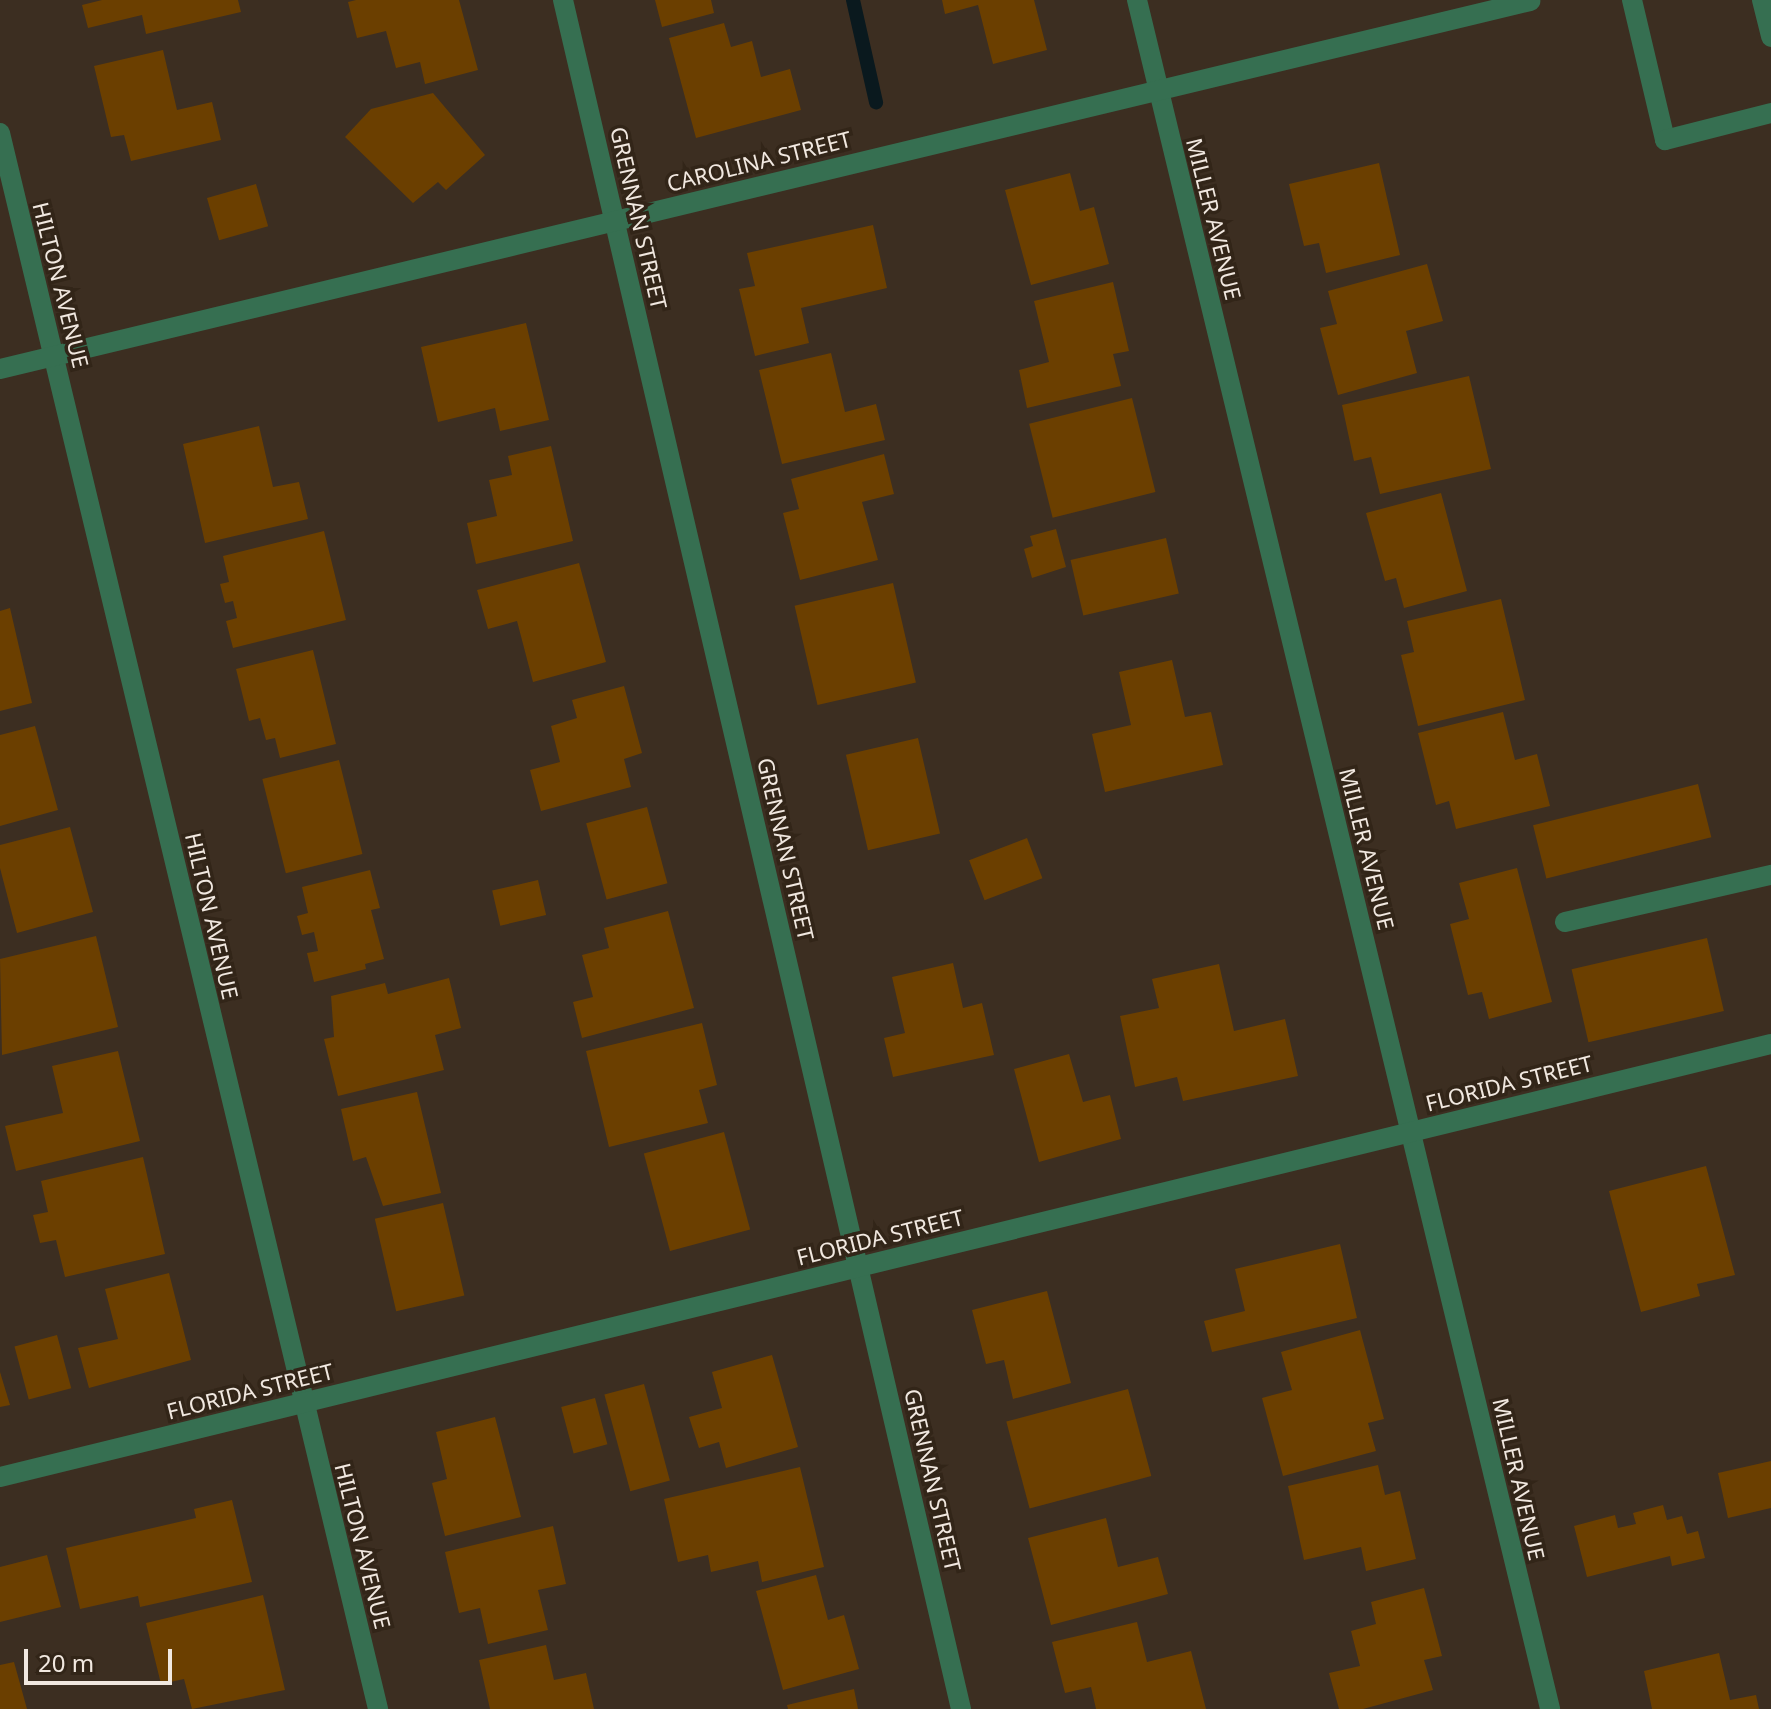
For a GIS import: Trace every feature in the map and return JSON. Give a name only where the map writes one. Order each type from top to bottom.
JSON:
[{"type":"street","name":"GRENNAN STREET","points":[[563,0],[961,1709]]},
{"type":"street","name":"MILLER AVENUE","points":[[1137,0],[1550,1709]]},
{"type":"street","points":[[1632,0],[1665,140],[1771,113]]},
{"type":"street","points":[[1762,0],[1771,37]]},
{"type":"street","name":"CAROLINA STREET","points":[[0,369],[1530,1]]},
{"type":"street","name":"HILTON AVENUE","points":[[0,133],[378,1709]]},
{"type":"street","points":[[1565,922],[1771,875]]},
{"type":"street","name":"FLORIDA STREET","points":[[0,1477],[1771,1044]]},
{"type":"building","points":[[102,0],[238,0],[241,12],[146,34],[142,15],[88,28],[82,5]]},
{"type":"building","points":[[459,0],[478,70],[425,84],[420,62],[396,68],[386,31],[357,38],[348,2]]},
{"type":"building","points":[[655,0],[711,0],[714,13],[662,27]]},
{"type":"building","points":[[942,0],[1034,0],[1047,50],[993,64],[978,5],[945,14]]},
{"type":"building","points":[[724,23],[731,47],[752,41],[761,77],[790,69],[801,110],[696,138],[669,38]]},
{"type":"building","points":[[163,50],[177,110],[212,102],[221,140],[131,161],[124,135],[111,137],[94,66]]},
{"type":"building","points":[[433,93],[485,155],[446,190],[438,182],[413,203],[345,137],[371,109]]},
{"type":"building","points":[[1379,163],[1400,255],[1326,273],[1319,243],[1304,246],[1289,184]]},
{"type":"building","points":[[1070,173],[1080,211],[1094,207],[1109,264],[1031,285],[1005,190]]},
{"type":"building","points":[[256,184],[268,226],[219,240],[207,198]]},
{"type":"building","points":[[873,225],[887,288],[801,308],[809,343],[755,356],[739,289],[755,286],[747,253]]},
{"type":"building","points":[[1427,264],[1443,321],[1406,331],[1417,373],[1338,395],[1320,328],[1337,324],[1328,291]]},
{"type":"building","points":[[1113,282],[1129,351],[1113,354],[1121,386],[1027,408],[1019,370],[1049,362],[1034,301]]},
{"type":"building","points":[[526,323],[549,420],[500,431],[495,408],[438,422],[421,347]]},
{"type":"building","points":[[831,353],[845,412],[876,404],[885,440],[782,464],[759,370]]},
{"type":"building","points":[[1469,376],[1491,469],[1380,494],[1371,457],[1354,461],[1342,405]]},
{"type":"building","points":[[1132,398],[1155,492],[1053,518],[1029,424]]},
{"type":"building","points":[[259,426],[273,487],[299,482],[308,519],[205,543],[183,444]]},
{"type":"building","points":[[551,446],[573,541],[476,564],[467,523],[497,516],[489,480],[512,475],[508,456]]},
{"type":"building","points":[[884,454],[894,494],[862,502],[878,560],[800,580],[783,513],[799,509],[791,479]]},
{"type":"building","points":[[1441,493],[1467,591],[1404,608],[1396,578],[1385,581],[1366,513]]},
{"type":"building","points":[[1056,529],[1066,567],[1032,578],[1024,549],[1033,546],[1030,536]]},
{"type":"building","points":[[324,531],[346,620],[233,648],[226,621],[237,618],[233,601],[225,603],[220,584],[229,582],[223,556]]},
{"type":"building","points":[[1166,538],[1179,594],[1083,616],[1071,560]]},
{"type":"building","points":[[579,563],[606,662],[533,682],[517,621],[488,629],[477,590]]},
{"type":"building","points":[[893,583],[916,682],[818,705],[795,606]]},
{"type":"building","points":[[1501,599],[1525,700],[1418,726],[1401,655],[1414,652],[1407,621]]},
{"type":"building","points":[[10,608],[32,703],[0,711],[0,611]]},
{"type":"building","points":[[313,650],[336,744],[280,758],[275,738],[266,740],[260,718],[249,721],[236,669]]},
{"type":"building","points":[[1172,660],[1185,717],[1211,712],[1223,765],[1105,792],[1092,734],[1131,725],[1119,672]]},
{"type":"building","points":[[624,686],[642,753],[624,759],[631,787],[541,811],[530,770],[560,762],[551,726],[577,718],[572,700]]},
{"type":"building","points":[[1503,712],[1515,760],[1537,754],[1550,806],[1456,829],[1449,801],[1436,805],[1418,733]]},
{"type":"building","points":[[35,726],[58,810],[0,826],[0,735]]},
{"type":"building","points":[[918,738],[940,833],[868,850],[846,755]]},
{"type":"building","points":[[339,760],[362,854],[286,873],[262,779]]},
{"type":"building","points":[[1698,784],[1711,837],[1546,878],[1533,825]]},
{"type":"building","points":[[647,807],[667,883],[607,900],[586,823]]},
{"type":"building","points":[[70,827],[93,912],[17,933],[0,868],[0,845]]},
{"type":"building","points":[[1027,838],[1042,878],[985,900],[969,860]]},
{"type":"building","points":[[1517,868],[1552,1002],[1489,1019],[1482,992],[1468,995],[1450,924],[1469,919],[1459,883]]},
{"type":"building","points":[[370,870],[380,908],[371,910],[384,959],[365,964],[366,969],[314,982],[307,953],[318,951],[314,932],[302,935],[297,916],[308,913],[302,887]]},
{"type":"building","points":[[538,880],[546,915],[500,926],[492,891]]},
{"type":"building","points":[[668,911],[694,1008],[582,1038],[573,1002],[593,997],[582,955],[609,948],[604,928]]},
{"type":"building","points":[[96,936],[118,1027],[2,1055],[0,959]]},
{"type":"building","points":[[1707,938],[1724,1011],[1588,1042],[1572,969]]},
{"type":"building","points":[[953,963],[963,1008],[982,1003],[994,1055],[893,1077],[884,1038],[905,1033],[892,977]]},
{"type":"building","points":[[1219,964],[1234,1031],[1285,1019],[1298,1076],[1183,1101],[1177,1077],[1135,1087],[1120,1016],[1159,1008],[1152,979]]},
{"type":"building","points":[[449,978],[461,1028],[435,1035],[444,1070],[338,1096],[324,1039],[334,1037],[331,996],[385,983],[388,994]]},
{"type":"building","points":[[702,1023],[717,1085],[699,1090],[708,1123],[609,1147],[586,1051]]},
{"type":"building","points":[[118,1051],[140,1141],[16,1171],[5,1126],[63,1113],[52,1066]]},
{"type":"building","points":[[1069,1054],[1083,1102],[1110,1095],[1121,1139],[1039,1162],[1014,1069]]},
{"type":"building","points":[[417,1092],[441,1193],[383,1206],[366,1157],[353,1161],[341,1109]]},
{"type":"building","points":[[724,1132],[750,1230],[670,1251],[644,1153]]},
{"type":"building","points":[[143,1157],[165,1254],[65,1277],[56,1240],[40,1243],[33,1215],[48,1212],[41,1181]]},
{"type":"building","points":[[1706,1166],[1735,1275],[1697,1284],[1700,1296],[1641,1312],[1609,1191]]},
{"type":"building","points":[[443,1203],[464,1296],[396,1311],[375,1219]]},
{"type":"building","points":[[1340,1244],[1357,1318],[1212,1352],[1204,1321],[1245,1311],[1235,1269]]},
{"type":"building","points":[[169,1273],[191,1360],[89,1388],[78,1348],[118,1339],[105,1289]]},
{"type":"building","points":[[1047,1291],[1071,1383],[1013,1399],[1004,1360],[986,1364],[972,1310]]},
{"type":"building","points":[[1360,1330],[1384,1419],[1368,1423],[1376,1451],[1283,1476],[1262,1398],[1292,1390],[1281,1352]]},
{"type":"building","points":[[57,1335],[71,1388],[29,1400],[14,1346]]},
{"type":"building","points":[[772,1355],[798,1447],[726,1468],[719,1442],[699,1448],[689,1417],[722,1408],[712,1372]]},
{"type":"building","points":[[0,1372],[10,1405],[0,1407]]},
{"type":"building","points":[[644,1384],[670,1481],[630,1491],[604,1395]]},
{"type":"building","points":[[1128,1389],[1151,1476],[1030,1509],[1006,1422]]},
{"type":"building","points":[[595,1398],[607,1444],[574,1453],[561,1407]]},
{"type":"building","points":[[495,1417],[521,1517],[445,1536],[432,1483],[447,1479],[436,1432]]},
{"type":"building","points":[[1771,1461],[1771,1508],[1728,1518],[1718,1473]]},
{"type":"building","points":[[1378,1465],[1385,1495],[1400,1491],[1416,1559],[1366,1571],[1361,1547],[1304,1560],[1288,1486]]},
{"type":"building","points":[[800,1467],[824,1567],[762,1582],[758,1561],[711,1572],[708,1555],[678,1562],[664,1499]]},
{"type":"building","points":[[232,1500],[252,1582],[140,1607],[138,1596],[80,1609],[66,1548],[196,1518],[194,1509]]},
{"type":"building","points":[[1663,1505],[1667,1520],[1682,1516],[1687,1534],[1698,1531],[1705,1558],[1672,1566],[1670,1556],[1587,1577],[1574,1526],[1615,1515],[1618,1528],[1636,1524],[1633,1513]]},
{"type":"building","points":[[1106,1518],[1118,1567],[1158,1557],[1168,1594],[1051,1625],[1028,1538]]},
{"type":"building","points":[[553,1526],[566,1584],[538,1590],[548,1630],[488,1644],[480,1608],[459,1613],[445,1552]]},
{"type":"building","points":[[47,1555],[61,1607],[0,1622],[0,1567]]},
{"type":"building","points":[[816,1575],[828,1620],[844,1615],[859,1669],[783,1690],[756,1591]]},
{"type":"building","points":[[1424,1588],[1442,1656],[1424,1660],[1433,1690],[1363,1709],[1339,1709],[1329,1673],[1360,1666],[1351,1631],[1376,1624],[1371,1602]]},
{"type":"building","points":[[263,1595],[285,1690],[192,1709],[184,1679],[161,1684],[146,1623]]},
{"type":"building","points":[[1137,1622],[1147,1662],[1191,1651],[1206,1709],[1096,1709],[1091,1687],[1065,1693],[1052,1642]]},
{"type":"building","points":[[546,1645],[554,1680],[586,1673],[594,1709],[490,1709],[479,1660]]},
{"type":"building","points":[[1719,1653],[1730,1700],[1756,1695],[1759,1709],[1652,1709],[1644,1671]]},
{"type":"building","points":[[14,1662],[27,1709],[0,1709],[0,1665]]},
{"type":"building","points":[[854,1689],[858,1709],[788,1709],[787,1705]]},
{"type":"waterway","points":[[853,0],[876,102]]}]
